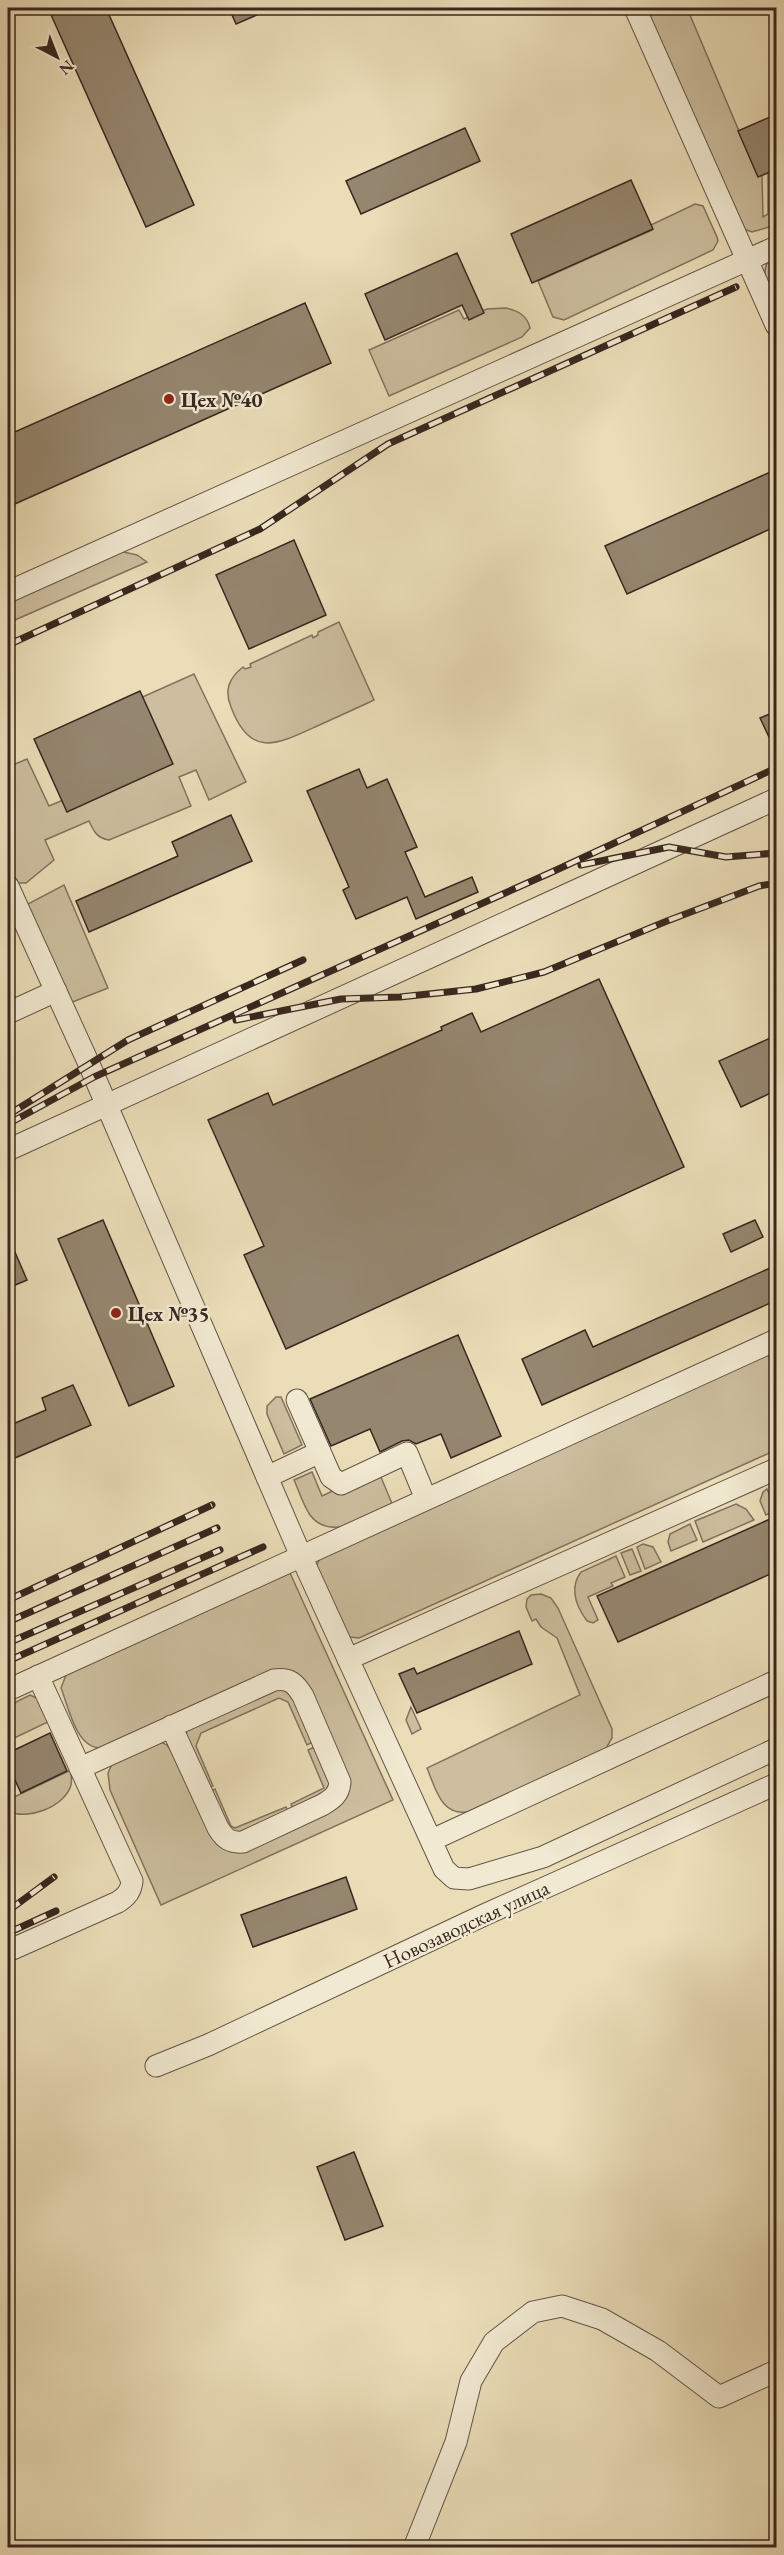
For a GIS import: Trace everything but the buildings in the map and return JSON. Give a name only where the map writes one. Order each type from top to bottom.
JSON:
[{"type":"street","points":[[635,8],[777,325]]},
{"type":"street","points":[[8,592],[777,247]]},
{"type":"street","points":[[8,1150],[777,799]]},
{"type":"street","points":[[8,886],[56,991],[301,1556],[444,1869],[454,1878],[469,1879],[543,1857],[777,1749]]},
{"type":"street","points":[[8,1013],[56,991]]},
{"type":"street","points":[[8,1690],[777,1340]]},
{"type":"street","points":[[297,1400],[331,1477],[341,1484],[407,1453],[426,1499]]},
{"type":"street","points":[[267,1477],[320,1452]]},
{"type":"street","points":[[348,1659],[777,1469]]},
{"type":"street","points":[[8,1951],[118,1902],[126,1896],[132,1881],[38,1676]]},
{"type":"street","points":[[80,1768],[171,1726],[274,1680],[285,1678],[295,1683],[303,1696],[340,1782],[339,1790],[334,1798],[322,1806],[243,1842],[234,1843],[224,1838],[218,1828],[171,1726]]},
{"type":"street","points":[[432,1840],[777,1681]]},
{"type":"street","name":"Новозаводская улица","points":[[156,2066],[208,2046],[484,1915],[777,1784]]},
{"type":"street","points":[[414,2547],[456,2442],[471,2381],[494,2342],[533,2312],[562,2306],[602,2319],[658,2352],[719,2397],[777,2371]]},
{"type":"shaded area","points":[[637,8],[687,8],[758,176],[762,175],[763,217],[768,214],[768,172],[776,169],[776,225],[752,232],[744,229]]},
{"type":"shaded area","points":[[695,204],[703,206],[717,237],[718,241],[713,250],[564,320],[553,317],[538,281],[652,230],[651,225]]},
{"type":"shaded area","points":[[776,251],[776,308],[767,285],[765,271],[766,265]]},
{"type":"shaded area","points":[[506,308],[518,312],[527,320],[530,328],[522,337],[389,396],[369,350],[459,310],[464,319],[487,309]]},
{"type":"shaded area","points":[[119,551],[137,555],[147,562],[8,623],[8,618],[11,616],[8,601]]},
{"type":"shaded area","points":[[339,622],[374,700],[288,739],[266,743],[247,734],[238,723],[229,701],[229,685],[234,676],[243,667],[245,669],[251,667],[250,664],[312,635],[313,638],[318,635],[318,632]]},
{"type":"shaded area","points":[[194,674],[246,782],[209,800],[196,770],[179,777],[191,806],[109,840],[96,834],[89,821],[45,840],[54,860],[26,883],[14,883],[8,872],[8,767],[27,759],[49,806],[153,762],[127,704]]},
{"type":"shaded area","points":[[64,885],[108,988],[70,1003],[26,905]]},
{"type":"shaded area","points":[[776,1340],[776,1450],[359,1638],[350,1637],[343,1632],[316,1567],[320,1558]]},
{"type":"shaded area","points":[[276,1397],[281,1397],[302,1445],[284,1454],[267,1414],[267,1406]]},
{"type":"shaded area","points":[[378,1470],[393,1506],[362,1521],[339,1527],[329,1527],[319,1523],[310,1515],[294,1480],[312,1472],[322,1496]]},
{"type":"shaded area","points":[[767,1489],[776,1510],[766,1515],[760,1501],[763,1492]]},
{"type":"shaded area","points":[[736,1504],[746,1509],[754,1520],[703,1542],[695,1521]]},
{"type":"shaded area","points":[[690,1524],[697,1540],[671,1551],[668,1542],[670,1534]]},
{"type":"shaded area","points":[[643,1544],[653,1547],[661,1562],[645,1569],[637,1547]]},
{"type":"shaded area","points":[[632,1549],[641,1571],[630,1575],[621,1553]]},
{"type":"shaded area","points":[[616,1556],[625,1577],[611,1583],[613,1586],[588,1597],[598,1620],[593,1623],[587,1621],[575,1597],[577,1578],[581,1572]]},
{"type":"shaded area","points":[[290,1573],[393,1800],[161,1905],[110,1790],[108,1773],[112,1764],[161,1742],[167,1745],[215,1841],[339,1803],[301,1680],[102,1748],[93,1747],[86,1742],[75,1726],[61,1688],[66,1675]]},
{"type":"shaded area","points":[[541,1594],[551,1598],[558,1608],[612,1729],[612,1738],[605,1750],[472,1811],[454,1811],[442,1801],[427,1768],[580,1695],[557,1638],[541,1627],[536,1619],[532,1621],[526,1607],[527,1599],[531,1595]]},
{"type":"shaded area","points":[[273,1687],[290,1689],[315,1741],[307,1745],[288,1702],[279,1698],[201,1733],[196,1746],[213,1786],[207,1788],[186,1734],[188,1729]]},
{"type":"shaded area","points":[[30,1695],[41,1700],[52,1720],[8,1741],[8,1706]]},
{"type":"shaded area","points":[[411,1707],[421,1729],[412,1734],[406,1720]]},
{"type":"shaded area","points":[[317,1746],[334,1785],[295,1813],[291,1804],[324,1788],[308,1750]]},
{"type":"shaded area","points":[[71,1770],[71,1785],[67,1793],[53,1806],[35,1813],[16,1814],[8,1811],[8,1795],[10,1799]]},
{"type":"shaded area","points":[[215,1789],[231,1826],[235,1828],[286,1807],[290,1815],[235,1837],[209,1792]]},
{"type":"railway","points":[[8,645],[260,529],[388,444],[736,287]]},
{"type":"railway","points":[[8,1124],[94,1077],[552,872],[776,768]]},
{"type":"railway","points":[[581,865],[669,847],[726,857],[776,853]]},
{"type":"railway","points":[[236,1020],[341,999],[400,997],[476,989],[544,972],[667,921],[759,886],[776,883]]},
{"type":"railway","points":[[8,1115],[128,1040],[303,960]]},
{"type":"railway","points":[[8,1600],[212,1505]]},
{"type":"railway","points":[[8,1622],[217,1528]]},
{"type":"railway","points":[[8,1661],[263,1547]]},
{"type":"railway","points":[[8,1643],[220,1550]]},
{"type":"railway","points":[[8,1911],[54,1877]]},
{"type":"railway","points":[[8,1933],[56,1911]]},
{"type":"place","name":"Цех №40","points":[[169,399]]},
{"type":"place","name":"Цех №35","points":[[116,1313]]}]
